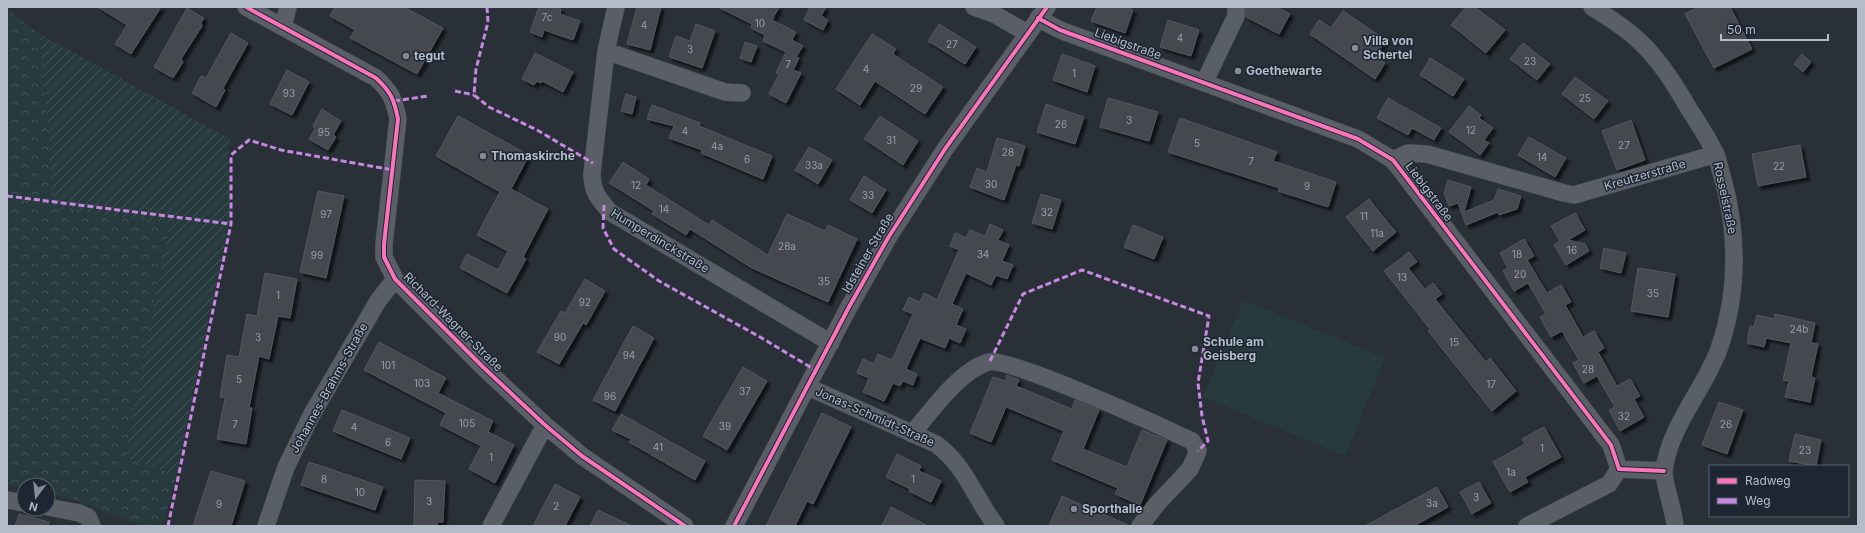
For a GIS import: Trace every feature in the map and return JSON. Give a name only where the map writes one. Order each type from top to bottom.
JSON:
[{"type":"street","name":"Richard-Wagner-Straße","points":[[246,7],[376,78],[387,88],[394,101],[398,119],[384,244],[384,257],[395,279],[483,367],[545,425],[582,456],[685,526]]},
{"type":"street","points":[[283,27],[288,7]]},
{"type":"street","name":"Humperdinckstraße","points":[[616,7],[606,51],[592,173],[592,185],[596,196],[610,212],[831,343]]},
{"type":"street","points":[[974,7],[994,14],[1027,33]]},
{"type":"street","points":[[1204,82],[1236,16],[1236,7]]},
{"type":"street","name":"Rosselstraße","points":[[1592,7],[1630,32],[1653,56],[1674,82],[1716,154],[1727,193],[1734,233],[1734,272],[1728,314],[1719,349],[1706,378],[1669,448],[1664,471]]},
{"type":"street","name":"Idsteiner Straße","points":[[734,526],[871,266],[945,149],[1042,13]]},
{"type":"street","name":"Liebigstraße","points":[[1042,13],[1060,30],[1358,139],[1393,160],[1611,446],[1619,469]]},
{"type":"street","points":[[606,51],[725,92],[742,94]]},
{"type":"street","name":"Liebigstraße","points":[[1393,160],[1408,153],[1427,154],[1574,195]]},
{"type":"street","name":"Kreutzerstraße","points":[[1574,195],[1716,154]]},
{"type":"street","name":"Johannes-Brahms-Straße","points":[[266,526],[286,466],[312,414],[378,300],[395,279]]},
{"type":"street","points":[[912,434],[952,386],[982,364],[990,361],[1008,364],[1078,391],[1192,441],[1198,451],[1190,469],[1157,504],[1140,526]]},
{"type":"street","name":"Jonas-Schmidt-Straße","points":[[808,387],[936,444],[953,458],[996,526]]},
{"type":"street","points":[[491,526],[545,425]]},
{"type":"street","points":[[1527,526],[1610,484],[1619,469],[1664,471],[1675,526]]},
{"type":"street","points":[[56,508],[79,512],[88,517],[92,526]]},
{"type":"green space","points":[[7,9],[40,34],[54,207],[170,222],[124,457],[176,475],[163,526],[143,526],[72,499],[56,495],[56,477],[16,477],[16,486],[7,484]]},
{"type":"green space","points":[[40,34],[230,139],[228,154],[231,214],[176,475],[124,457],[170,223],[54,208]]},
{"type":"green space","points":[[1243,300],[1385,358],[1345,456],[1203,397]]},
{"type":"building","points":[[98,7],[161,7],[131,54],[115,44],[127,25]]},
{"type":"building","name":"tegut","points":[[335,7],[404,7],[443,28],[417,74],[350,38],[355,30],[330,16]]},
{"type":"building","points":[[539,7],[554,7],[561,9],[560,14],[580,21],[573,40],[544,30],[542,37],[530,32]]},
{"type":"building","points":[[637,7],[661,7],[650,50],[627,44]]},
{"type":"building","points":[[718,7],[779,7],[772,20],[796,32],[792,40],[803,46],[796,57],[799,58],[793,70],[801,73],[786,103],[769,94],[779,74],[776,73],[786,52],[763,41],[765,35],[751,28],[752,24]]},
{"type":"building","points":[[810,7],[826,7],[821,16],[828,20],[823,30],[804,20]]},
{"type":"building","points":[[1097,7],[1125,7],[1133,10],[1125,33],[1091,21]]},
{"type":"building","points":[[1246,7],[1277,7],[1290,14],[1279,34],[1246,17]]},
{"type":"building","points":[[1466,7],[1475,7],[1505,30],[1486,53],[1451,25]]},
{"type":"building","points":[[1698,7],[1730,7],[1752,49],[1714,68],[1685,14]]},
{"type":"building","points":[[187,8],[204,18],[201,23],[202,26],[181,59],[183,62],[173,78],[154,67]]},
{"type":"building","name":"Villa von Schertel","points":[[1343,11],[1386,40],[1375,56],[1385,63],[1375,79],[1310,34],[1319,20],[1331,28]]},
{"type":"building","points":[[1168,20],[1199,30],[1191,56],[1160,47]]},
{"type":"building","points":[[696,24],[715,31],[702,68],[669,57],[676,36],[690,41]]},
{"type":"building","points":[[939,24],[976,47],[965,64],[928,41]]},
{"type":"building","points":[[231,33],[248,43],[223,88],[225,90],[216,107],[192,93],[201,76],[206,78]]},
{"type":"building","points":[[872,34],[896,49],[893,54],[943,87],[925,114],[875,81],[860,105],[836,89]]},
{"type":"building","points":[[745,42],[757,46],[751,62],[740,58]]},
{"type":"building","points":[[1523,43],[1550,64],[1537,80],[1510,59]]},
{"type":"building","points":[[535,53],[573,72],[563,92],[542,81],[541,83],[537,81],[534,85],[522,79]]},
{"type":"building","points":[[1062,54],[1095,66],[1087,92],[1053,80]]},
{"type":"building","points":[[1802,54],[1811,62],[1803,72],[1794,64]]},
{"type":"building","points":[[1430,58],[1464,79],[1453,96],[1420,75]]},
{"type":"building","points":[[287,70],[309,82],[292,115],[270,104]]},
{"type":"building","points":[[1575,77],[1608,101],[1594,119],[1562,94]]},
{"type":"building","points":[[626,94],[636,97],[632,114],[621,111]]},
{"type":"building","points":[[1108,98],[1158,112],[1149,141],[1100,127]]},
{"type":"building","points":[[1388,98],[1441,128],[1434,140],[1412,128],[1408,135],[1377,118]]},
{"type":"building","points":[[1046,104],[1084,117],[1075,144],[1037,132]]},
{"type":"building","points":[[652,105],[700,123],[699,126],[772,156],[763,179],[701,153],[702,150],[669,138],[674,126],[647,119]]},
{"type":"building","points":[[1469,106],[1481,115],[1479,118],[1493,128],[1484,140],[1489,143],[1480,155],[1449,132]]},
{"type":"building","points":[[322,109],[341,121],[333,135],[336,137],[328,150],[309,139],[315,129],[313,126]]},
{"type":"building","points":[[458,116],[529,155],[511,189],[548,209],[523,257],[526,259],[507,293],[460,268],[467,254],[498,270],[508,251],[477,235],[500,192],[436,156]]},
{"type":"building","points":[[880,116],[918,141],[903,165],[864,139]]},
{"type":"building","points":[[1180,118],[1277,152],[1273,161],[1336,182],[1328,207],[1278,191],[1279,188],[1168,152]]},
{"type":"building","points":[[1631,120],[1645,160],[1617,170],[1602,131]]},
{"type":"building","points":[[1529,137],[1566,158],[1555,177],[1518,155]]},
{"type":"building","points":[[997,138],[1025,146],[1019,166],[1016,165],[1004,200],[970,187],[977,168],[987,172]]},
{"type":"building","points":[[1800,145],[1806,177],[1758,186],[1752,154]]},
{"type":"building","points":[[809,147],[832,160],[818,184],[795,170]]},
{"type":"building","points":[[623,162],[649,179],[646,185],[709,225],[712,220],[768,255],[787,214],[825,231],[828,225],[857,239],[828,302],[752,268],[690,229],[686,235],[652,214],[654,211],[609,183]]},
{"type":"building","points":[[864,176],[886,190],[872,213],[850,200]]},
{"type":"building","points":[[1448,180],[1471,187],[1464,212],[1494,200],[1498,189],[1521,196],[1517,209],[1499,215],[1498,212],[1466,225],[1458,203],[1449,206],[1444,193]]},
{"type":"building","points":[[318,191],[344,196],[326,278],[300,272]]},
{"type":"building","points":[[1041,194],[1061,200],[1052,229],[1032,223]]},
{"type":"building","points":[[1369,199],[1396,232],[1373,251],[1346,217]]},
{"type":"building","points":[[1575,213],[1585,230],[1568,240],[1585,244],[1589,251],[1566,265],[1554,245],[1560,241],[1551,226]]},
{"type":"building","points":[[990,224],[1003,230],[998,240],[1009,245],[1002,261],[1013,265],[1007,279],[996,275],[991,285],[966,273],[952,304],[963,309],[956,325],[966,329],[960,343],[949,338],[945,348],[920,338],[906,369],[917,374],[913,385],[903,381],[900,386],[893,383],[884,401],[863,392],[869,378],[857,373],[863,359],[874,364],[878,354],[892,360],[913,314],[903,310],[909,297],[920,302],[924,293],[937,300],[959,250],[950,246],[955,233],[966,238],[970,230],[985,236]]},
{"type":"building","points":[[1133,225],[1163,237],[1154,259],[1124,247]]},
{"type":"building","points":[[1524,239],[1534,256],[1527,260],[1547,293],[1561,285],[1571,302],[1565,305],[1583,337],[1594,331],[1604,348],[1598,352],[1617,386],[1630,379],[1640,396],[1634,399],[1644,417],[1620,431],[1609,410],[1615,407],[1597,376],[1584,383],[1573,363],[1579,360],[1562,331],[1551,337],[1540,317],[1546,314],[1528,283],[1514,291],[1503,271],[1508,268],[1500,253]]},
{"type":"building","points":[[1604,248],[1626,253],[1621,273],[1600,268]]},
{"type":"building","points":[[1409,252],[1417,262],[1408,268],[1425,289],[1433,283],[1442,294],[1435,299],[1486,362],[1490,358],[1516,391],[1492,411],[1428,331],[1430,329],[1384,271]]},
{"type":"building","points":[[1638,268],[1675,274],[1668,317],[1631,311]]},
{"type":"building","points":[[265,273],[297,279],[290,318],[278,316],[269,359],[259,356],[249,408],[252,408],[246,444],[217,439],[225,398],[220,397],[227,355],[239,357],[247,314],[257,316]]},
{"type":"building","points":[[585,279],[605,291],[586,325],[583,323],[559,364],[537,352],[561,311],[565,313]]},
{"type":"building","points":[[1775,314],[1815,323],[1811,343],[1818,344],[1811,377],[1815,378],[1810,402],[1785,397],[1789,381],[1783,380],[1791,343],[1766,338],[1764,347],[1747,343],[1750,326],[1754,327],[1757,315],[1774,319]]},
{"type":"building","points":[[633,326],[654,338],[615,411],[593,400]]},
{"type":"building","points":[[379,342],[446,378],[438,393],[493,421],[488,432],[514,445],[495,483],[469,469],[481,446],[440,425],[446,413],[364,370]]},
{"type":"building","points":[[743,367],[767,381],[727,450],[703,436]]},
{"type":"building","points":[[1007,375],[1019,380],[1016,386],[1072,409],[1075,400],[1099,410],[1083,449],[1127,467],[1142,430],[1167,440],[1140,505],[1115,494],[1118,488],[1052,460],[1064,431],[1006,407],[991,442],[970,433],[993,377],[1005,381]]},
{"type":"building","points":[[1719,402],[1743,410],[1727,454],[1702,445]]},
{"type":"building","points":[[342,410],[410,438],[401,459],[333,431]]},
{"type":"building","points":[[822,413],[851,427],[813,504],[807,501],[795,526],[766,526]]},
{"type":"building","points":[[621,414],[705,461],[695,480],[629,442],[631,439],[612,430]]},
{"type":"building","points":[[1544,427],[1561,457],[1525,477],[1528,482],[1510,492],[1493,462],[1525,444],[1522,439]]},
{"type":"building","points":[[1795,434],[1821,440],[1816,465],[1789,461]]},
{"type":"building","points":[[897,454],[921,466],[919,471],[941,481],[931,502],[886,477]]},
{"type":"building","points":[[309,462],[383,487],[375,510],[301,485]]},
{"type":"building","points":[[211,471],[245,481],[231,526],[193,526]]},
{"type":"building","points":[[415,480],[445,481],[443,522],[437,522],[437,526],[414,526]]},
{"type":"building","points":[[1479,482],[1491,503],[1472,514],[1460,492]]},
{"type":"building","points":[[555,484],[580,497],[565,526],[533,526]]},
{"type":"building","points":[[1437,487],[1448,507],[1414,526],[1365,526]]},
{"type":"building","name":"Sporthalle","points":[[1062,496],[1130,526],[1049,526]]},
{"type":"building","points":[[891,507],[928,526],[882,526]]},
{"type":"building","points":[[598,510],[632,526],[590,526]]},
{"type":"building","points":[[18,517],[30,517],[49,522],[49,526],[15,526]]},
{"type":"marked path","points":[[487,7],[488,22],[476,69],[474,95],[489,107],[537,130],[593,163]]},
{"type":"marked path","points":[[455,91],[474,95]]},
{"type":"marked path","points":[[394,101],[428,96]]},
{"type":"marked path","points":[[168,526],[231,224],[231,155],[249,140],[281,150],[393,170]]},
{"type":"marked path","points":[[7,196],[231,224]]},
{"type":"marked path","points":[[604,205],[603,228],[614,249],[659,281],[760,337],[817,371]]},
{"type":"marked path","points":[[990,361],[1023,294],[1082,270],[1209,316],[1198,383],[1202,416],[1208,441],[1198,451]]},
{"type":"cycle path","points":[[246,7],[376,78],[391,96],[398,119],[384,244],[384,257],[395,279],[483,367],[545,425],[582,456],[685,526]]},
{"type":"cycle path","points":[[734,526],[849,307],[888,238],[945,149],[1047,7]]},
{"type":"cycle path","points":[[1038,18],[1060,30],[1358,139],[1393,160],[1611,445],[1619,469],[1664,471]]},
{"type":"place","name":"Villa von Schertel","points":[[1355,48]]},
{"type":"place","name":"tegut","points":[[406,56]]},
{"type":"place","name":"Goethewarte","points":[[1238,71]]},
{"type":"place","name":"Thomaskirche","points":[[483,156]]},
{"type":"place","name":"Schule am Geisberg","points":[[1195,349]]},
{"type":"place","name":"Sporthalle","points":[[1074,509]]}]
